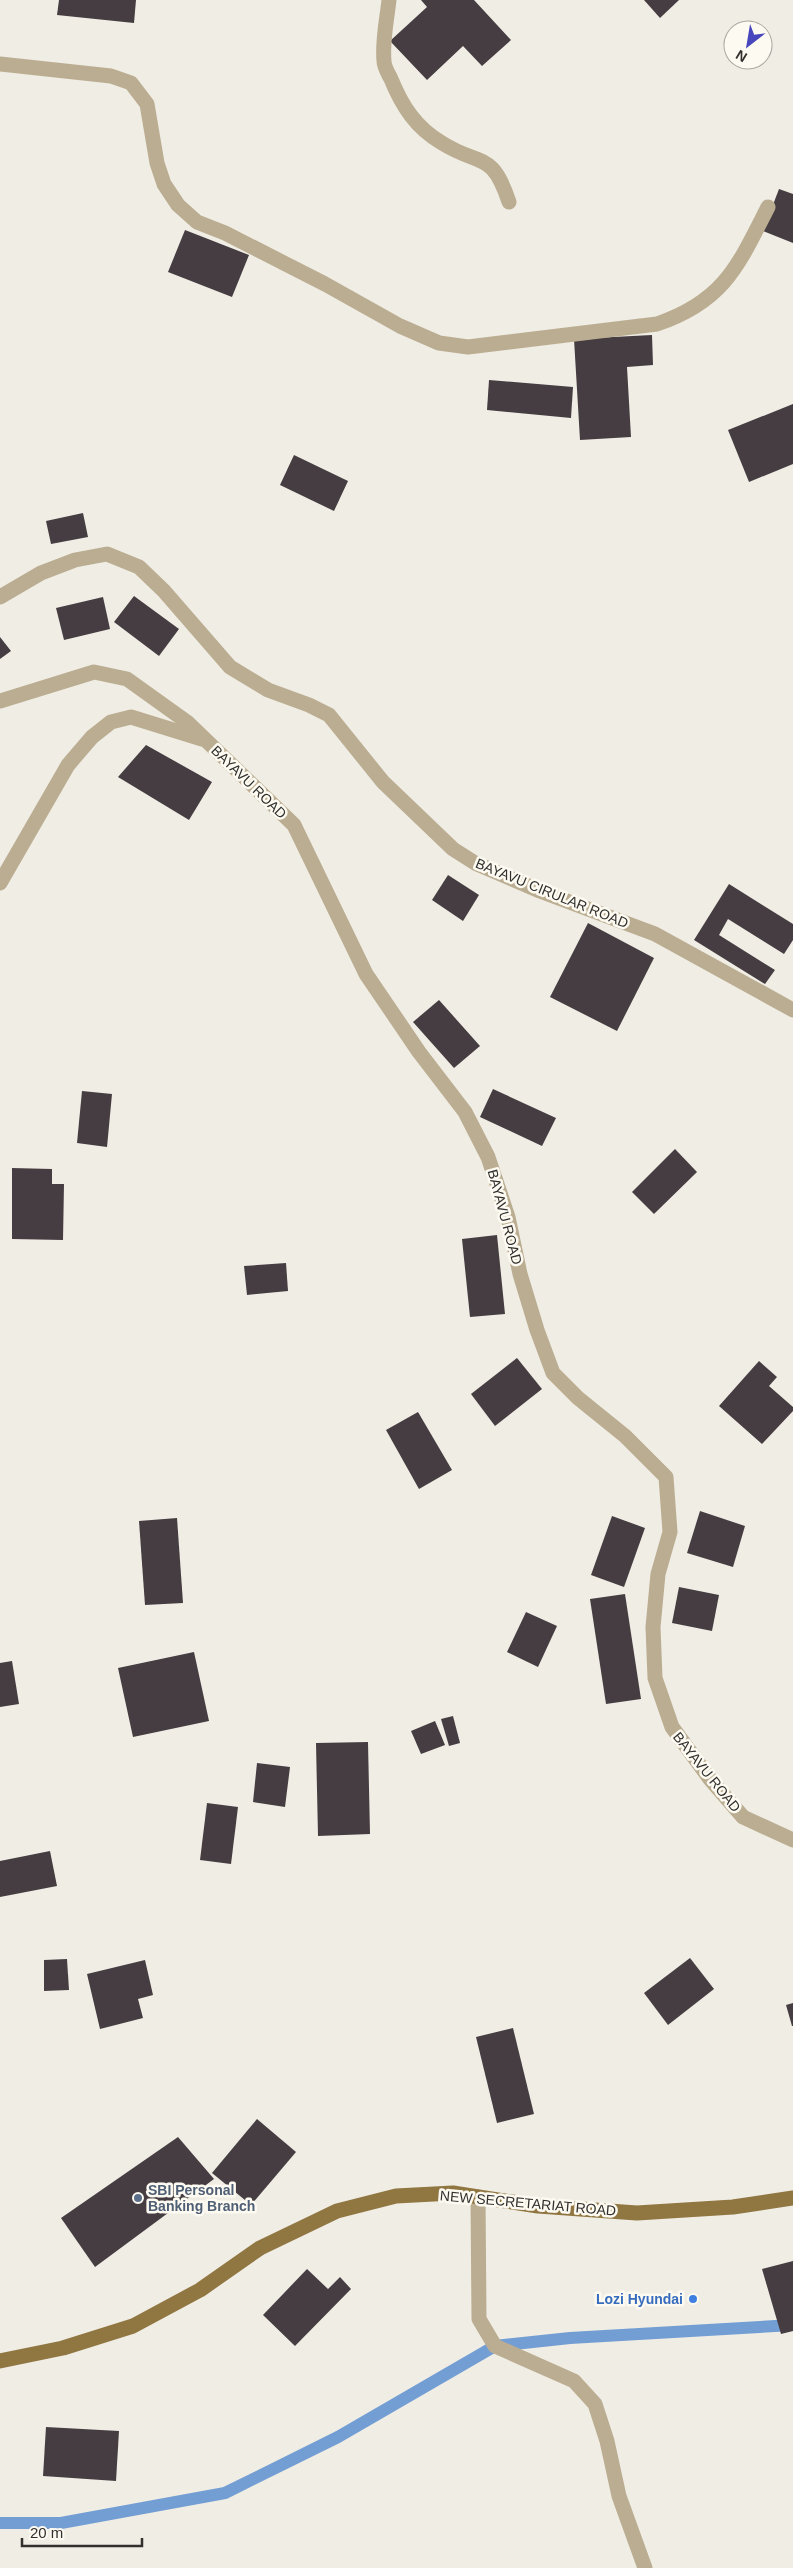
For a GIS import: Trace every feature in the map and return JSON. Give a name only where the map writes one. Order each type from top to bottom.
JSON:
[{"type":"main road","name":"NEW SECRETARIAT ROAD","points":[[0,2361],[63,2348],[133,2326],[200,2290],[260,2248],[336,2211],[396,2196],[453,2193],[538,2206],[637,2213],[733,2208],[793,2198]]},
{"type":"street","points":[[389,0],[384,62],[399,98],[415,123],[441,143],[465,155],[486,161],[502,180],[509,202]]},
{"type":"street","points":[[0,64],[111,76],[132,83],[147,104],[157,163],[164,184],[178,205],[197,222],[225,233],[325,284],[400,326],[439,343],[468,347],[657,324],[682,316],[709,298],[727,281],[768,206]]},
{"type":"street","name":"BAYAVU CIRULAR ROAD","points":[[0,597],[41,573],[75,560],[107,554],[140,567],[164,591],[230,668],[268,690],[310,705],[329,715],[383,782],[419,818],[460,854],[475,863],[540,891],[655,934],[793,1010]]},
{"type":"street","name":"BAYAVU ROAD","points":[[0,701],[94,672],[126,679],[166,706],[206,740],[294,825],[366,974],[419,1052],[465,1112],[488,1157],[508,1217],[520,1274],[537,1330],[553,1373],[578,1398],[625,1436],[666,1478],[670,1532],[658,1574],[652,1626],[655,1678],[672,1727],[710,1779],[743,1817],[793,1840]]},
{"type":"street","points":[[0,883],[68,765],[92,737],[111,722],[131,717],[206,740]]},
{"type":"street","points":[[478,2197],[479,2319],[495,2346],[574,2381],[595,2404],[607,2442],[619,2496],[645,2568]]},
{"type":"building","points":[[59,0],[136,0],[134,23],[57,15]]},
{"type":"building","points":[[421,0],[474,0],[511,40],[482,66],[463,46],[427,80],[390,41],[427,7]]},
{"type":"building","points":[[644,0],[679,0],[660,18]]},
{"type":"building","points":[[779,189],[793,194],[793,243],[763,231]]},
{"type":"building","points":[[185,230],[249,255],[232,297],[168,272]]},
{"type":"building","points":[[652,335],[653,365],[627,367],[631,437],[580,440],[574,339]]},
{"type":"building","points":[[489,380],[573,387],[571,418],[487,410]]},
{"type":"building","points":[[793,404],[793,464],[749,482],[728,430]]},
{"type":"building","points":[[294,455],[348,481],[334,511],[280,485]]},
{"type":"building","points":[[83,513],[88,537],[51,544],[46,521]]},
{"type":"building","points":[[134,596],[179,629],[159,656],[114,622]]},
{"type":"building","points":[[103,597],[110,629],[64,640],[56,608]]},
{"type":"building","points":[[0,637],[11,651],[0,659]]},
{"type":"building","points":[[146,745],[212,782],[189,820],[118,777]]},
{"type":"building","points":[[448,875],[479,895],[463,921],[432,900]]},
{"type":"building","points":[[729,884],[793,924],[793,940],[784,954],[728,919],[719,935],[775,970],[765,984],[694,940]]},
{"type":"building","points":[[588,923],[654,958],[617,1031],[550,997]]},
{"type":"building","points":[[439,1000],[480,1046],[454,1068],[413,1022]]},
{"type":"building","points":[[493,1089],[556,1118],[542,1146],[480,1117]]},
{"type":"building","points":[[82,1091],[112,1094],[107,1147],[77,1143]]},
{"type":"building","points":[[675,1149],[697,1172],[654,1214],[632,1192]]},
{"type":"building","points":[[12,1168],[52,1169],[52,1184],[64,1184],[63,1240],[12,1239]]},
{"type":"building","points":[[497,1235],[505,1314],[470,1317],[462,1239]]},
{"type":"building","points":[[286,1263],[288,1291],[247,1295],[244,1266]]},
{"type":"building","points":[[517,1358],[542,1389],[495,1426],[471,1394]]},
{"type":"building","points":[[759,1361],[777,1377],[769,1386],[793,1407],[793,1411],[762,1444],[719,1406]]},
{"type":"building","points":[[418,1412],[452,1470],[419,1489],[386,1430]]},
{"type":"building","points":[[700,1511],[745,1526],[733,1567],[687,1553]]},
{"type":"building","points":[[612,1516],[645,1528],[624,1587],[591,1575]]},
{"type":"building","points":[[177,1518],[183,1603],[145,1605],[139,1521]]},
{"type":"building","points":[[679,1587],[719,1595],[712,1631],[672,1623]]},
{"type":"building","points":[[625,1594],[641,1699],[606,1704],[590,1599]]},
{"type":"building","points":[[526,1612],[557,1626],[538,1667],[507,1652]]},
{"type":"building","points":[[194,1652],[209,1721],[133,1737],[118,1668]]},
{"type":"building","points":[[12,1661],[19,1704],[0,1707],[0,1663]]},
{"type":"building","points":[[453,1716],[460,1743],[449,1746],[441,1719]]},
{"type":"building","points":[[435,1721],[445,1745],[421,1754],[411,1731]]},
{"type":"building","points":[[368,1742],[370,1834],[318,1836],[316,1743]]},
{"type":"building","points":[[257,1763],[290,1767],[285,1807],[253,1802]]},
{"type":"building","points":[[207,1803],[238,1807],[231,1864],[200,1860]]},
{"type":"building","points":[[50,1851],[57,1886],[0,1897],[0,1861]]},
{"type":"building","points":[[690,1958],[714,1989],[668,2025],[644,1993]]},
{"type":"building","points":[[67,1959],[69,1990],[44,1991],[44,1960]]},
{"type":"building","points":[[145,1960],[153,1995],[138,1999],[143,2018],[100,2029],[87,1974]]},
{"type":"building","points":[[793,2003],[793,2026],[792,2026],[786,2005]]},
{"type":"building","points":[[513,2028],[534,2114],[497,2123],[476,2037]]},
{"type":"building","points":[[257,2119],[296,2152],[251,2205],[212,2173]]},
{"type":"building","name":"SBI Personal Banking Branch","points":[[178,2137],[214,2179],[95,2267],[61,2218]]},
{"type":"building","points":[[793,2261],[793,2331],[781,2334],[762,2269]]},
{"type":"building","points":[[307,2269],[328,2289],[340,2277],[351,2289],[295,2346],[263,2315]]},
{"type":"building","points":[[46,2427],[119,2431],[116,2481],[43,2476]]},
{"type":"waterway","points":[[0,2523],[61,2523],[225,2493],[338,2437],[495,2346],[570,2338],[793,2325]]},
{"type":"place","name":"SBI Personal Banking Branch","points":[[138,2198]]},
{"type":"place","name":"Lozi Hyundai","points":[[693,2299]]}]
